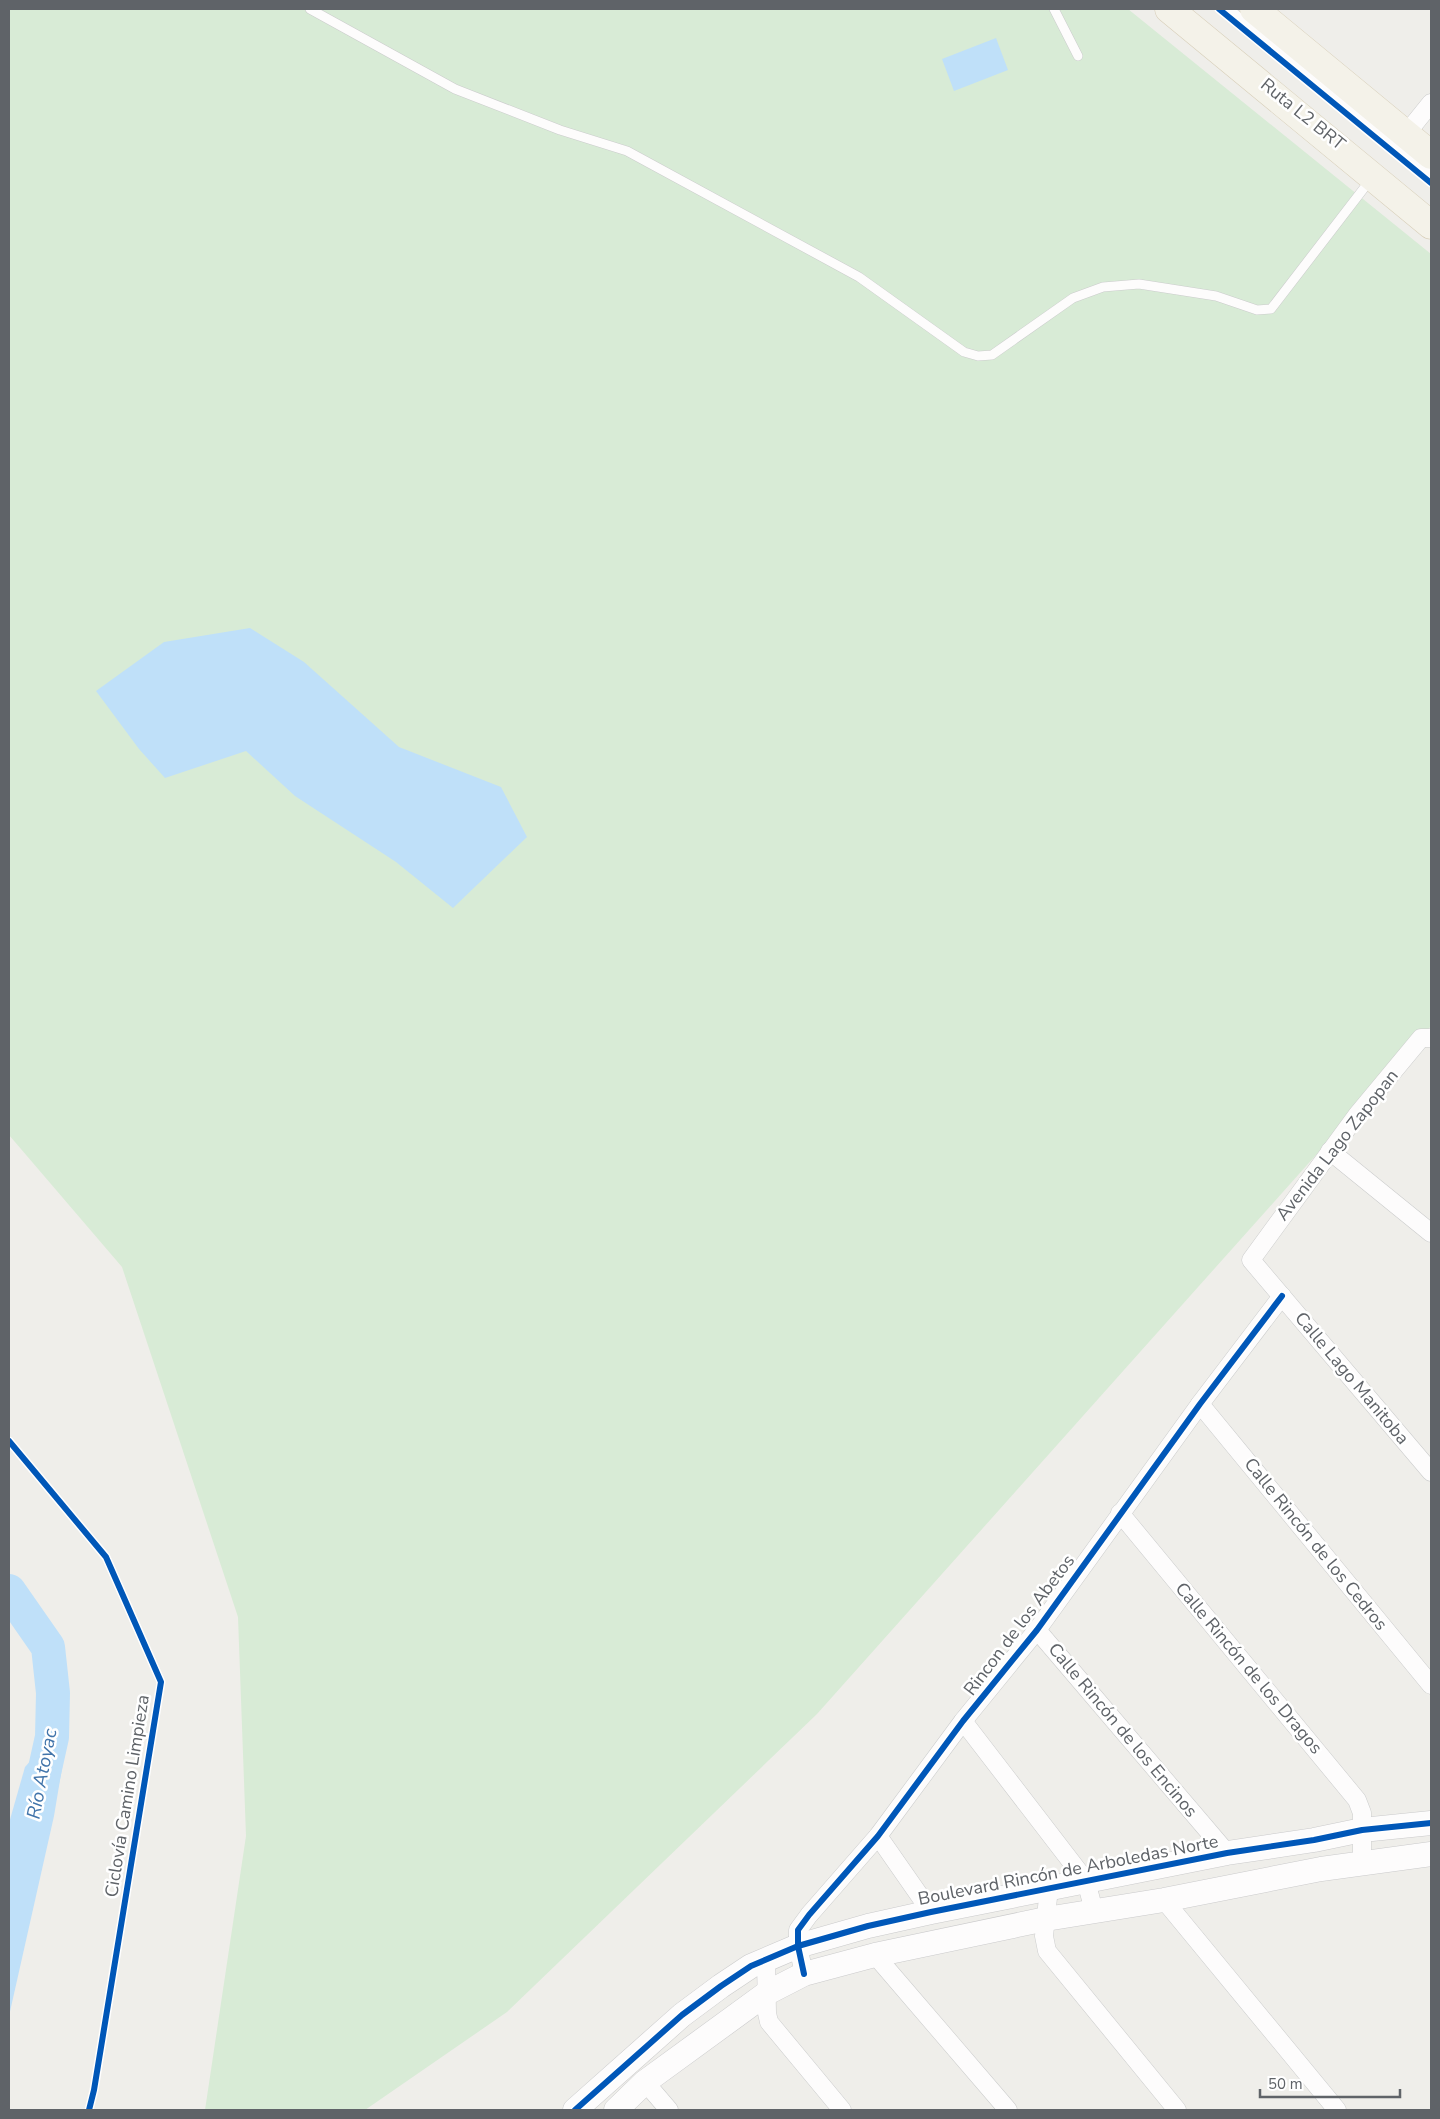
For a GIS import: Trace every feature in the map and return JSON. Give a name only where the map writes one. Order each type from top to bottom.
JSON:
[{"type":"main road","points":[[1169,9],[1431,225]]},
{"type":"main road","points":[[1254,9],[1431,155]]},
{"type":"street","points":[[1406,134],[1431,103]]},
{"type":"street","name":"Avenida Lago Zapopan","points":[[1251,1263],[1251,1258],[1357,1115],[1421,1038],[1431,1038]]},
{"type":"street","points":[[1330,1151],[1431,1233]]},
{"type":"street","name":"Calle Lago Manitoba","points":[[1251,1263],[1282,1296],[1431,1472]]},
{"type":"street","name":"Rincon de los Abetos","points":[[804,1974],[798,1946],[798,1930],[878,1836],[963,1721],[1037,1630],[1120,1513],[1282,1296]]},
{"type":"street","name":"Calle Rincón de los Cedros","points":[[1200,1404],[1431,1685]]},
{"type":"street","name":"Calle Rincón de los Dragos","points":[[1120,1513],[1358,1800],[1362,1812],[1362,1863]]},
{"type":"street","name":"Calle Rincón de los Encinos","points":[[1037,1630],[1227,1853]]},
{"type":"street","points":[[963,1721],[1086,1882],[1094,1911]]},
{"type":"street","name":"Boulevard Rincón de Arboledas Norte","points":[[576,2110],[682,2015],[722,1986],[766,1959],[798,1946],[868,1926],[930,1912],[1227,1853],[1314,1840],[1362,1830],[1431,1823]]},
{"type":"street","points":[[878,1836],[930,1912]]},
{"type":"street","points":[[1314,1840],[1321,1869]]},
{"type":"street","points":[[616,2110],[645,2082],[767,1993],[804,1974],[876,1955],[1046,1920],[1164,1900],[1321,1869],[1431,1854]]},
{"type":"street","points":[[1049,1888],[1044,1936],[1047,1951],[1177,2110]]},
{"type":"street","points":[[1164,1900],[1337,2110]]},
{"type":"street","points":[[876,1955],[1008,2110]]},
{"type":"street","points":[[766,1959],[767,2013],[770,2022],[842,2110]]},
{"type":"street","points":[[645,2082],[669,2110]]},
{"type":"lane","points":[[310,9],[456,89],[560,130],[627,151],[859,277],[964,352],[978,356],[992,355],[1073,298],[1103,288],[1139,284],[1216,296],[1258,310],[1271,309],[1373,177]]},
{"type":"lane","points":[[1054,9],[1078,56]]},
{"type":"lane","name":"Ruta L2 BRT","points":[[1174,9],[1431,220]]},
{"type":"lane","name":"Ruta L2 BRT","points":[[1229,9],[1431,174]]},
{"type":"green space","points":[[9,9],[1128,9],[1431,254],[1431,1026],[817,1714],[507,2012],[365,2110],[205,2110],[246,1836],[238,1617],[122,1267],[9,1135]]},
{"type":"water","points":[[996,38],[1008,70],[954,91],[942,59]]},
{"type":"water","points":[[250,628],[304,662],[399,747],[501,787],[527,837],[453,908],[396,862],[295,796],[246,751],[165,778],[139,749],[96,691],[164,642]]},
{"type":"water","points":[[52,1737],[63,1762],[54,1816],[9,2016],[9,1823],[25,1767]]},
{"type":"waterway","name":"Río Atoyac","points":[[9,1591],[48,1647],[53,1693],[52,1737],[42,1782]]},
{"type":"cycle path","points":[[1219,9],[1431,183]]},
{"type":"cycle path","points":[[804,1974],[798,1946],[798,1930],[878,1836],[963,1721],[1037,1630],[1200,1404],[1282,1296]]},
{"type":"cycle path","name":"Ciclovía Camino Limpieza","points":[[9,1441],[106,1557],[161,1682],[94,2090],[89,2110]]},
{"type":"cycle path","points":[[575,2110],[682,2015],[721,1986],[751,1966],[798,1946],[868,1926],[931,1912],[1227,1853],[1314,1840],[1362,1830],[1431,1823]]}]
